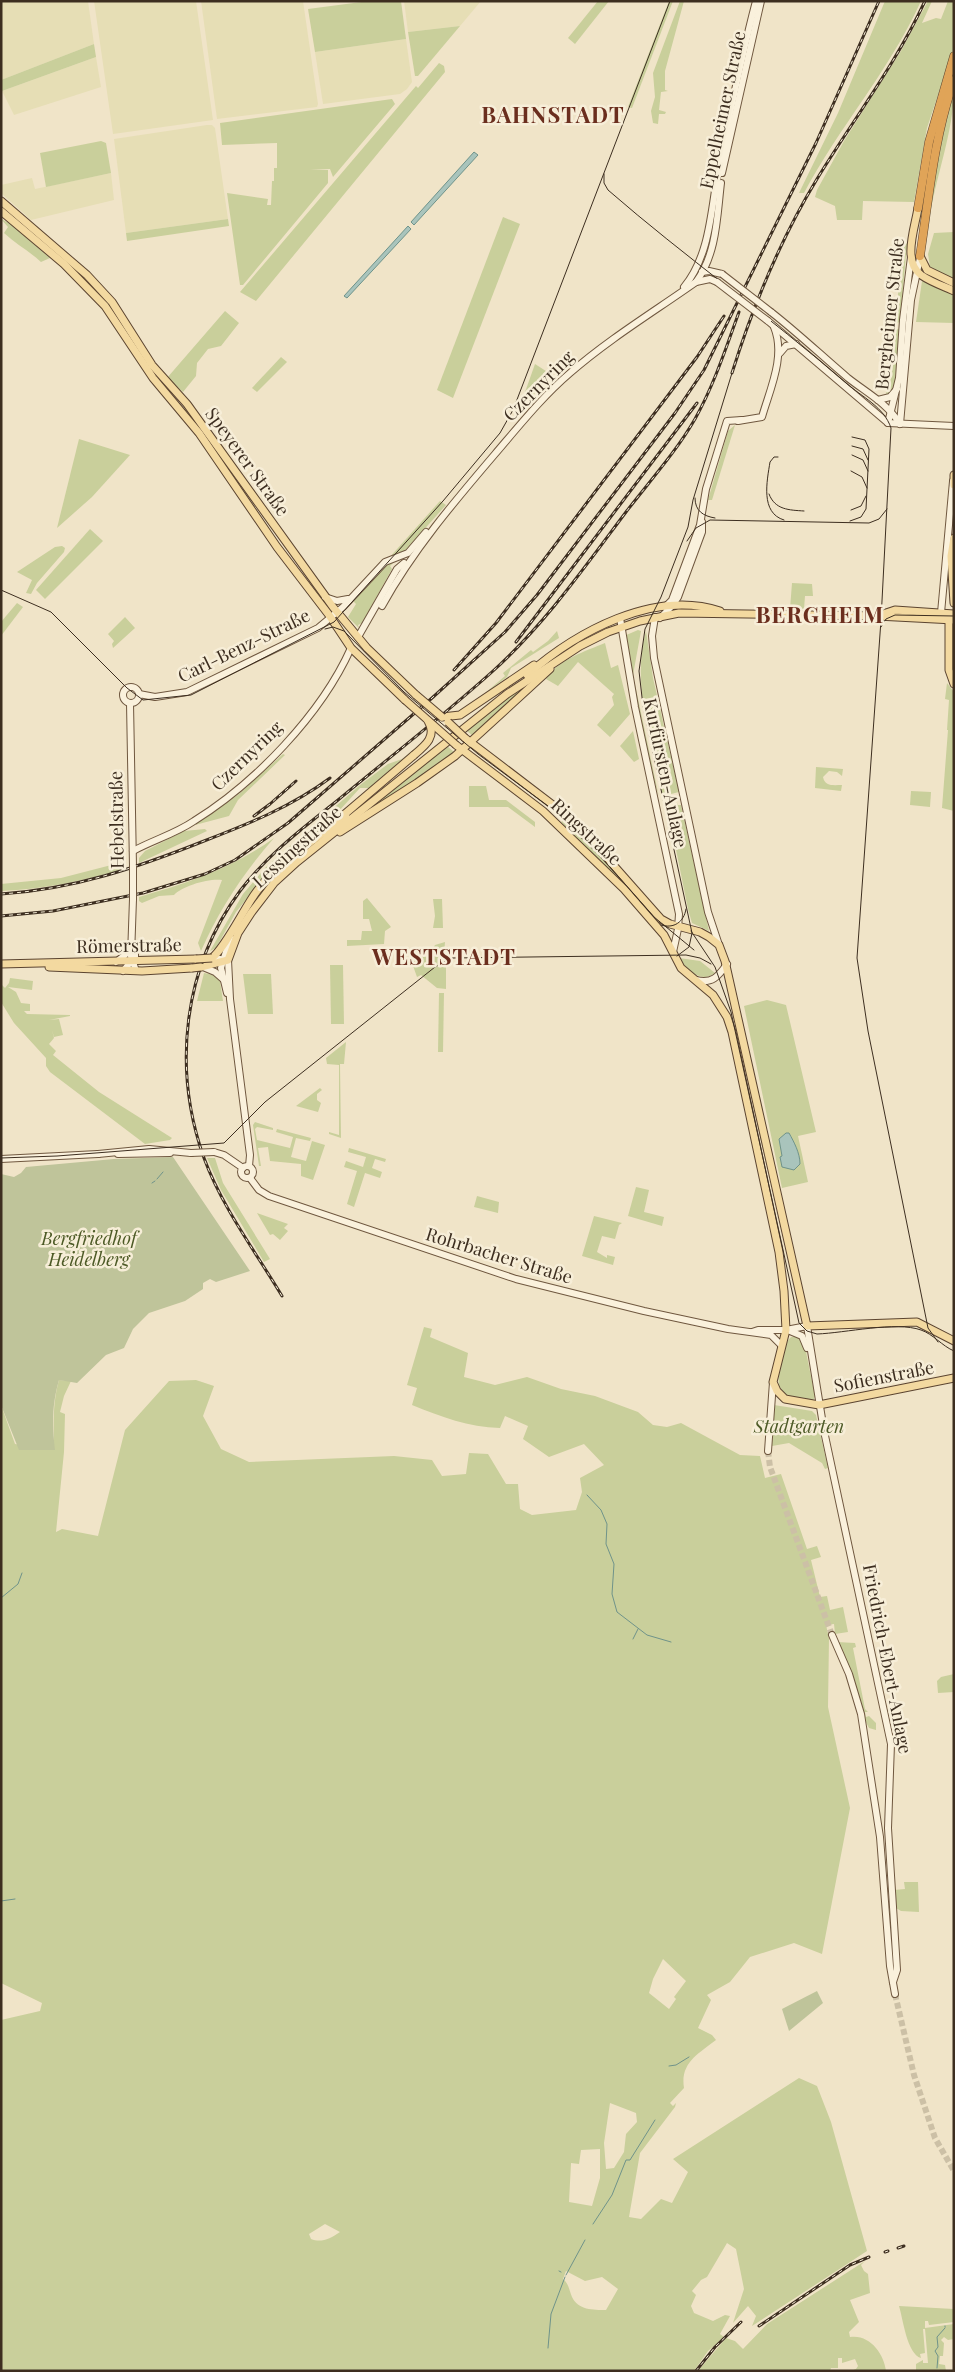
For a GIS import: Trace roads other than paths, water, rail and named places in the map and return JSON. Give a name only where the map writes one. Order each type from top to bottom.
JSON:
[{"type":"highway","points":[[918,208],[929,142],[954,56]]},
{"type":"highway","points":[[920,257],[932,161],[946,103],[954,80]]},
{"type":"main road","name":"Eppelheimer Straße","points":[[695,278],[703,254],[719,163],[756,1]]},
{"type":"main road","name":"Eppelheimer Straße","points":[[695,278],[706,271],[711,254],[723,168],[762,1]]},
{"type":"main road","name":"Speyerer Straße","points":[[1,201],[87,275],[112,302],[152,365],[199,420],[326,597],[358,638],[393,674],[467,740]]},
{"type":"main road","name":"Bergheimer Straße","points":[[896,418],[911,256],[918,208]]},
{"type":"main road","name":"Speyerer Straße","points":[[1,211],[64,264],[105,306],[153,378],[193,425],[277,547],[352,649],[459,747]]},
{"type":"main road","name":"Eppelheimer Straße","points":[[703,254],[706,271]]},
{"type":"main road","points":[[711,254],[714,264],[722,274],[823,354],[848,378],[878,400],[896,418],[954,426]]},
{"type":"main road","points":[[911,256],[912,263],[917,272],[954,291]]},
{"type":"main road","points":[[920,257],[928,270],[954,283]]},
{"type":"main road","name":"Bergheimer Straße","points":[[888,426],[902,410],[914,285],[920,257]]},
{"type":"main road","points":[[706,271],[722,274]]},
{"type":"main road","points":[[706,271],[717,282],[796,344],[888,426],[896,418]]},
{"type":"main road","points":[[695,278],[710,279],[717,282]]},
{"type":"main road","name":"Czernyring","points":[[382,606],[411,558],[438,521],[532,410],[558,383],[598,351],[680,292],[695,278]]},
{"type":"main road","points":[[914,285],[926,278]]},
{"type":"main road","points":[[653,631],[672,600],[701,518],[706,489],[727,421],[762,417],[780,353],[779,338],[774,326]]},
{"type":"main road","points":[[780,353],[786,346],[796,344]]},
{"type":"main road","points":[[878,400],[887,399],[898,388]]},
{"type":"main road","points":[[724,430],[731,423],[742,420]]},
{"type":"main road","points":[[954,475],[954,485]]},
{"type":"main road","points":[[954,480],[949,515],[949,662],[950,676],[954,684]]},
{"type":"main road","points":[[667,609],[678,597],[702,532],[701,518]]},
{"type":"main road","name":"Czernyring","points":[[331,618],[386,560],[408,553],[433,524],[438,521]]},
{"type":"main road","points":[[954,538],[951,556],[952,597],[954,603]]},
{"type":"main road","points":[[951,556],[954,549]]},
{"type":"main road","name":"Czernyring","points":[[358,638],[397,568],[411,558]]},
{"type":"main road","points":[[326,597],[343,601],[352,597]]},
{"type":"main road","points":[[678,597],[688,606]]},
{"type":"main road","points":[[667,609],[688,606],[708,607],[728,612]]},
{"type":"main road","points":[[667,609],[877,616],[949,616]]},
{"type":"main road","name":"Lessingstraße","points":[[224,960],[244,923],[274,883],[361,809],[507,694],[553,653],[584,634],[623,617],[652,610],[667,609]]},
{"type":"main road","name":"Lessingstraße","points":[[507,694],[582,645],[620,627],[649,618],[667,609]]},
{"type":"main road","points":[[652,610],[649,618],[653,631],[654,658],[671,742],[708,912],[726,964],[807,1326]]},
{"type":"main road","name":"Kurfürsten-Anlage","points":[[623,617],[620,627],[679,914],[676,926],[677,935]]},
{"type":"main road","points":[[331,618],[358,638]]},
{"type":"main road","name":"Carl-Benz-Straße","points":[[139,694],[155,697],[187,692],[282,647],[318,628],[331,618]]},
{"type":"main road","points":[[582,645],[584,634]]},
{"type":"main road","points":[[949,662],[954,635]]},
{"type":"main road","name":"Czernyring","points":[[133,851],[193,822],[240,788],[303,722],[334,679],[352,649]]},
{"type":"main road","points":[[442,717],[460,715],[553,653]]},
{"type":"main road","points":[[330,836],[358,822],[440,767],[459,747],[561,658]]},
{"type":"main road","name":"Hebelstraße","points":[[131,962],[135,957],[133,936],[130,703],[123,697],[125,689],[135,687],[139,694]]},
{"type":"main road","points":[[130,703],[137,700],[139,694]]},
{"type":"main road","points":[[334,825],[367,794],[427,744],[432,731],[426,718]]},
{"type":"main road","points":[[467,740],[561,811],[583,831],[663,920],[704,934],[719,945]]},
{"type":"main road","name":"Ringstraße","points":[[459,747],[543,811],[600,864],[661,931],[673,953]]},
{"type":"main road","name":"Lessingstraße","points":[[224,960],[237,921],[258,890],[271,875],[334,825],[361,809]]},
{"type":"main road","points":[[271,875],[274,883]]},
{"type":"main road","points":[[230,999],[223,980],[209,963],[218,953],[237,921]]},
{"type":"main road","points":[[695,931],[677,935],[673,944],[673,953],[681,968],[708,989],[719,1004],[731,1027],[781,1267],[786,1308],[786,1330],[773,1382],[768,1451]]},
{"type":"main road","name":"Hebelstraße","points":[[131,962],[133,936]]},
{"type":"main road","points":[[116,962],[132,944]]},
{"type":"main road","name":"Römerstraße","points":[[1,964],[196,959],[209,963]]},
{"type":"main road","points":[[223,980],[224,960]]},
{"type":"main road","points":[[224,960],[250,1155],[244,1169],[254,1172],[250,1178]]},
{"type":"main road","name":"Römerstraße","points":[[1,968],[50,967],[136,971],[192,968],[224,960]]},
{"type":"main road","points":[[123,971],[131,962],[136,971]]},
{"type":"main road","points":[[696,980],[706,982],[714,979],[726,964]]},
{"type":"main road","name":"Rohrbacher Straße","points":[[1,1159],[176,1152],[214,1152],[223,1154],[244,1169],[243,1178],[250,1178],[259,1190],[269,1196],[516,1279],[644,1311],[728,1329],[772,1336],[781,1346]]},
{"type":"main road","name":"Rohrbacher Straße","points":[[752,1332],[758,1330],[786,1330],[807,1326],[917,1322],[954,1340]]},
{"type":"main road","name":"Friedrich-Ebert-Anlage","points":[[807,1326],[819,1404],[891,1744],[886,1877],[897,1970],[894,1978]]},
{"type":"main road","points":[[786,1330],[802,1336],[810,1354]]},
{"type":"main road","name":"Sofienstraße","points":[[773,1382],[780,1397],[819,1404],[954,1378]]},
{"type":"main road","points":[[832,1635],[849,1674],[859,1706],[886,1877],[890,1966],[894,1978],[895,1994]]},
{"type":"water","points":[[474,152],[478,155],[414,225],[411,222]]},
{"type":"water","points":[[408,226],[411,229],[347,298],[344,296]]},
{"type":"water","points":[[786,1133],[789,1133],[799,1156],[800,1164],[794,1170],[782,1167],[779,1139]]},
{"type":"waterway","points":[[157,1179],[163,1172]]},
{"type":"waterway","points":[[587,1495],[601,1510],[607,1524],[606,1544],[614,1564],[612,1594],[617,1612],[647,1635],[671,1642]]},
{"type":"waterway","points":[[1,1598],[18,1584],[22,1573]]},
{"type":"waterway","points":[[633,1639],[638,1629]]},
{"type":"waterway","points":[[1,1901],[15,1899]]},
{"type":"waterway","points":[[669,2066],[676,2065],[689,2057]]},
{"type":"waterway","points":[[593,2224],[612,2195],[626,2160],[630,2160],[655,2120]]},
{"type":"waterway","points":[[566,2275],[585,2240]]},
{"type":"waterway","points":[[548,2348],[551,2314],[565,2277]]},
{"type":"waterway","points":[[937,2368],[938,2356],[935,2351],[938,2347],[937,2337],[945,2328]]},
{"type":"tunnel","points":[[768,1451],[770,1467],[832,1635]]},
{"type":"tunnel","points":[[895,1994],[914,2075],[935,2138],[954,2171]]},
{"type":"tram line","points":[[1,590],[51,612],[127,688],[143,700],[191,695],[334,622],[443,501],[500,433],[513,410],[670,1]]},
{"type":"tram line","points":[[604,174],[604,183],[608,190],[878,408],[891,428],[881,620],[857,958],[868,1031],[928,1328],[938,1342]]},
{"type":"tram line","points":[[677,956],[689,947],[692,933],[643,706],[639,671],[645,629],[661,597],[688,527],[693,500],[732,373]]},
{"type":"tram line","points":[[850,521],[861,517],[866,509],[869,449],[865,440],[852,437]]},
{"type":"tram line","points":[[852,446],[863,449],[868,460]]},
{"type":"tram line","points":[[852,455],[863,460],[868,471]]},
{"type":"tram line","points":[[778,457],[774,457],[770,462],[767,496],[771,511],[784,520]]},
{"type":"tram line","points":[[851,471],[862,477],[867,488]]},
{"type":"tram line","points":[[769,494],[775,503],[783,508],[804,511]]},
{"type":"tram line","points":[[851,510],[861,506],[866,496]]},
{"type":"tram line","points":[[695,498],[698,510],[707,516],[715,518]]},
{"type":"tram line","points":[[687,541],[696,528],[710,520],[869,523],[879,519],[887,509]]},
{"type":"tram line","points":[[881,627],[886,619],[895,615],[954,616]]},
{"type":"tram line","points":[[325,629],[333,627],[344,631],[404,692],[478,754],[552,809],[603,859],[654,917],[694,950]]},
{"type":"tram line","points":[[661,925],[670,926],[678,923],[683,918],[686,909]]},
{"type":"tram line","points":[[691,931],[715,967],[731,1012],[799,1323],[807,1331],[817,1334],[884,1327],[911,1328],[925,1332],[954,1351]]},
{"type":"tram line","points":[[1,1158],[57,1156],[224,1143],[265,1102],[435,967],[452,958],[686,955],[700,958],[711,964]]},
{"type":"railway","points":[[1,916],[53,911],[143,893],[205,874],[235,860],[288,823],[505,632],[537,595],[675,413],[704,370],[816,143],[879,1]]},
{"type":"railway","points":[[732,373],[758,298],[791,226],[817,179],[901,47],[925,1]]},
{"type":"railway","points":[[282,1296],[220,1194],[204,1158],[194,1124],[188,1089],[186,1054],[195,986],[206,953],[221,921],[240,891],[262,865],[299,831],[474,688],[512,653],[547,615],[688,431],[714,380],[739,312]]},
{"type":"railway","points":[[454,670],[496,623],[697,357],[724,316]]},
{"type":"railway","points":[[516,642],[697,403]]},
{"type":"railway","points":[[1,894],[80,882],[154,860],[269,814],[300,798],[330,778]]},
{"type":"railway","points":[[254,816],[296,781]]},
{"type":"railway","points":[[898,2248],[904,2246]]},
{"type":"railway","points":[[759,2326],[850,2265],[869,2257]]},
{"type":"railway","points":[[696,2371],[715,2347],[741,2322]]},
{"type":"district","name":"BAHNSTADT","points":[[553,115]]},
{"type":"district","name":"BERGHEIM","points":[[820,615]]},
{"type":"district","name":"WESTSTADT","points":[[444,957]]},
{"type":"park label","name":"Bergfriedhof Heidelberg","points":[[89,1249]]},
{"type":"park label","name":"Stadtgarten","points":[[799,1427]]}]
